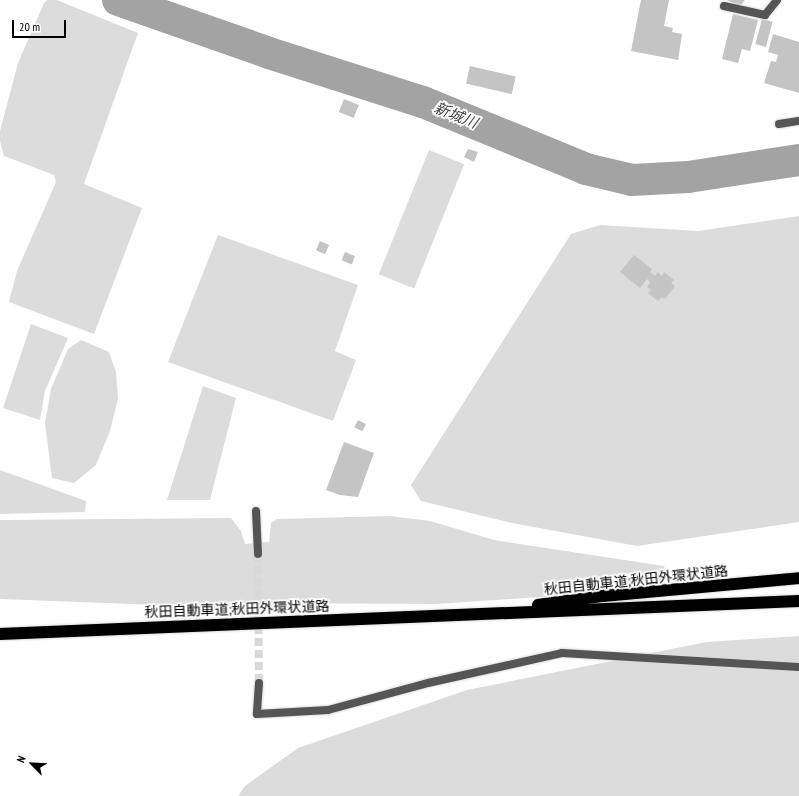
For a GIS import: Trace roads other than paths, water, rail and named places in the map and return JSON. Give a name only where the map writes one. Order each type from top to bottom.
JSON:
[{"type":"highway","name":"秋田自動車道;秋田外環状道路","points":[[476,614],[603,596],[799,578]]},
{"type":"highway","name":"秋田自動車道;秋田外環状道路","points":[[0,634],[799,601]]},
{"type":"street","points":[[724,6],[764,15],[777,0]]},
{"type":"street","points":[[779,124],[799,121]]},
{"type":"street","points":[[256,511],[258,554]]},
{"type":"street","points":[[259,683],[257,714],[328,710],[428,683],[562,653],[799,667]]},
{"type":"waterway","name":"新城川","points":[[118,0],[269,53],[423,102],[586,169],[632,180],[688,177],[799,160]]},
{"type":"tunnel","points":[[258,554],[259,683]]}]
